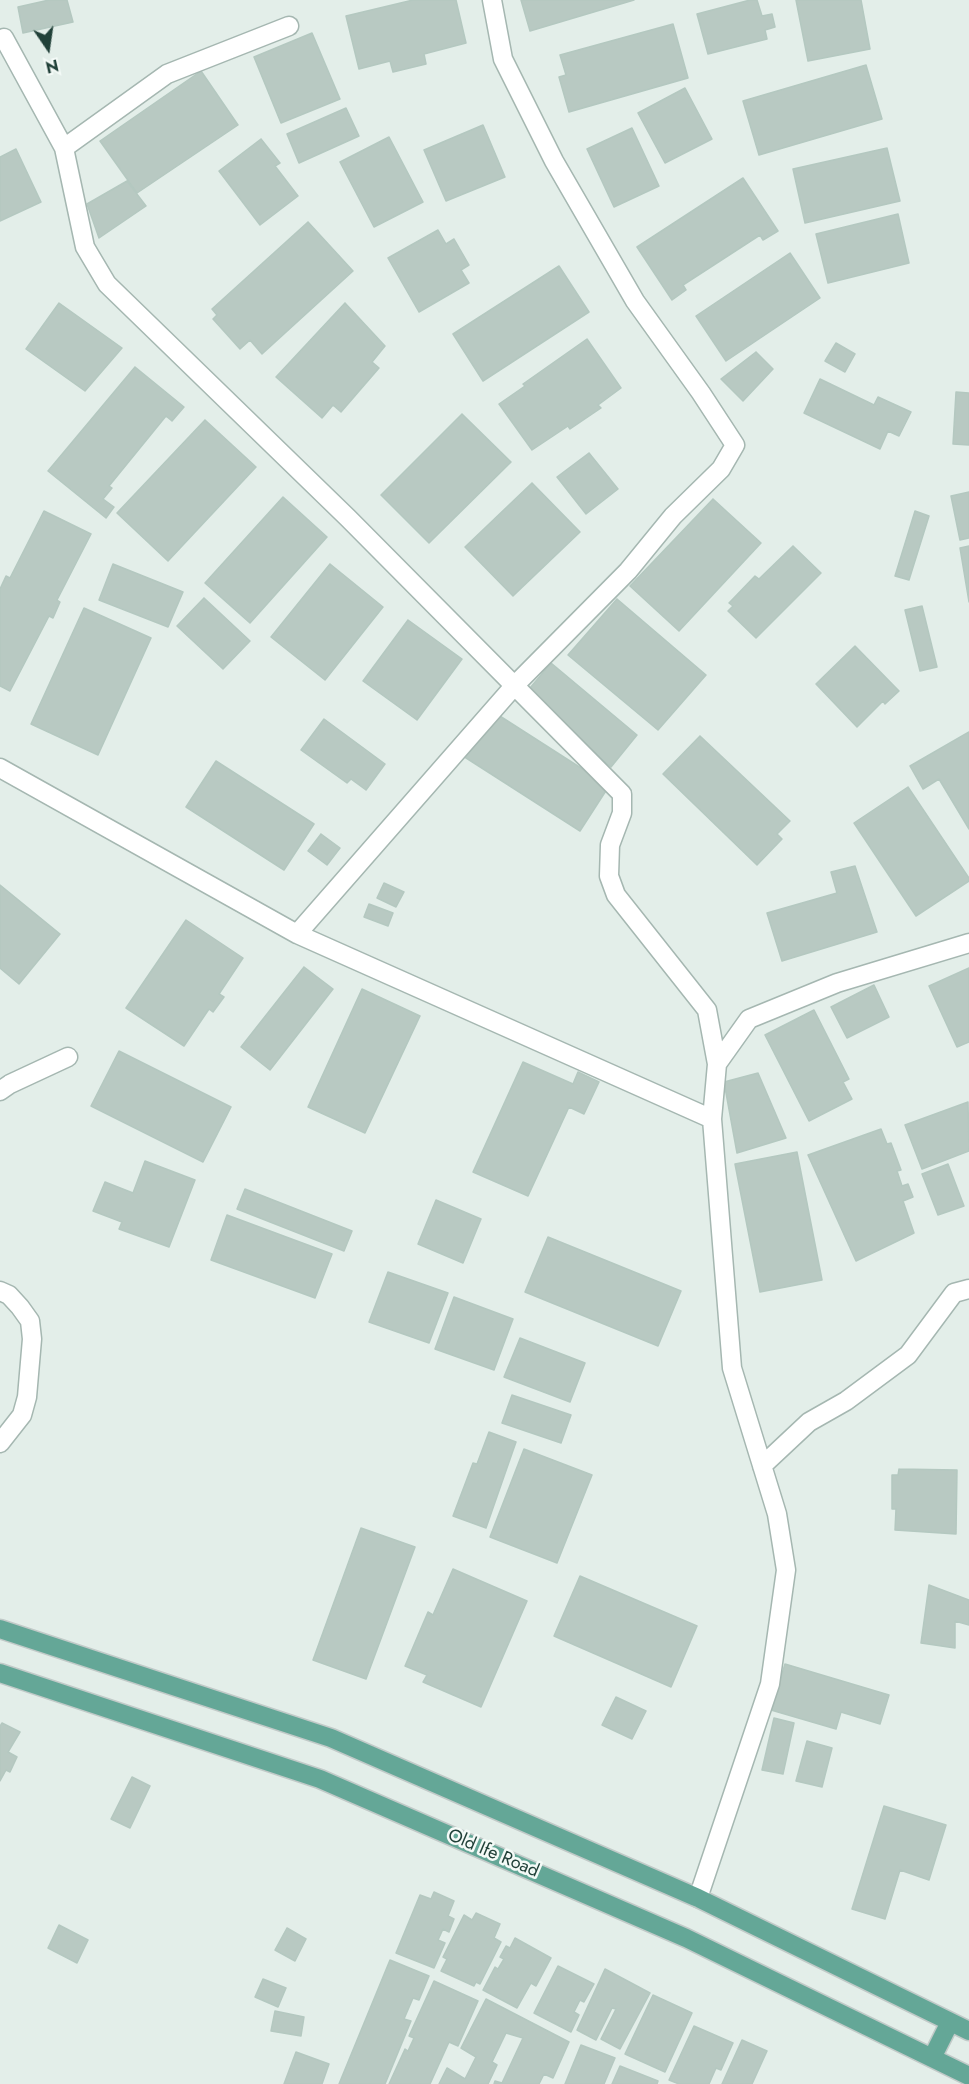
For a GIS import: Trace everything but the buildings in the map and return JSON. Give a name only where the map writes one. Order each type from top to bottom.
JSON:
[{"type":"main road","points":[[0,1629],[331,1738],[698,1898],[969,2031]]},
{"type":"main road","name":"Old Ife Road","points":[[0,1673],[320,1779],[686,1938],[969,2076]]},
{"type":"main road","points":[[932,2058],[950,2022]]},
{"type":"street","points":[[297,934],[515,685],[628,571],[673,516],[721,470],[735,445],[635,301],[554,161],[503,59],[492,0]]},
{"type":"street","points":[[64,148],[167,74],[289,26]]},
{"type":"street","points":[[4,38],[64,148],[85,247],[107,284],[348,518],[622,794],[622,813],[610,845],[609,876],[616,895],[707,1010],[717,1064],[712,1119],[732,1368],[777,1514],[786,1570],[770,1684],[698,1898]]},
{"type":"street","points":[[0,768],[297,934],[712,1119]]},
{"type":"street","points":[[717,1064],[749,1019],[837,983],[969,943]]},
{"type":"street","points":[[0,1091],[10,1084],[69,1057]]},
{"type":"street","points":[[762,1466],[809,1422],[846,1401],[908,1355],[954,1293],[969,1289]]},
{"type":"street","points":[[0,1292],[9,1295],[20,1307],[30,1322],[32,1339],[27,1397],[22,1415],[0,1443]]}]
